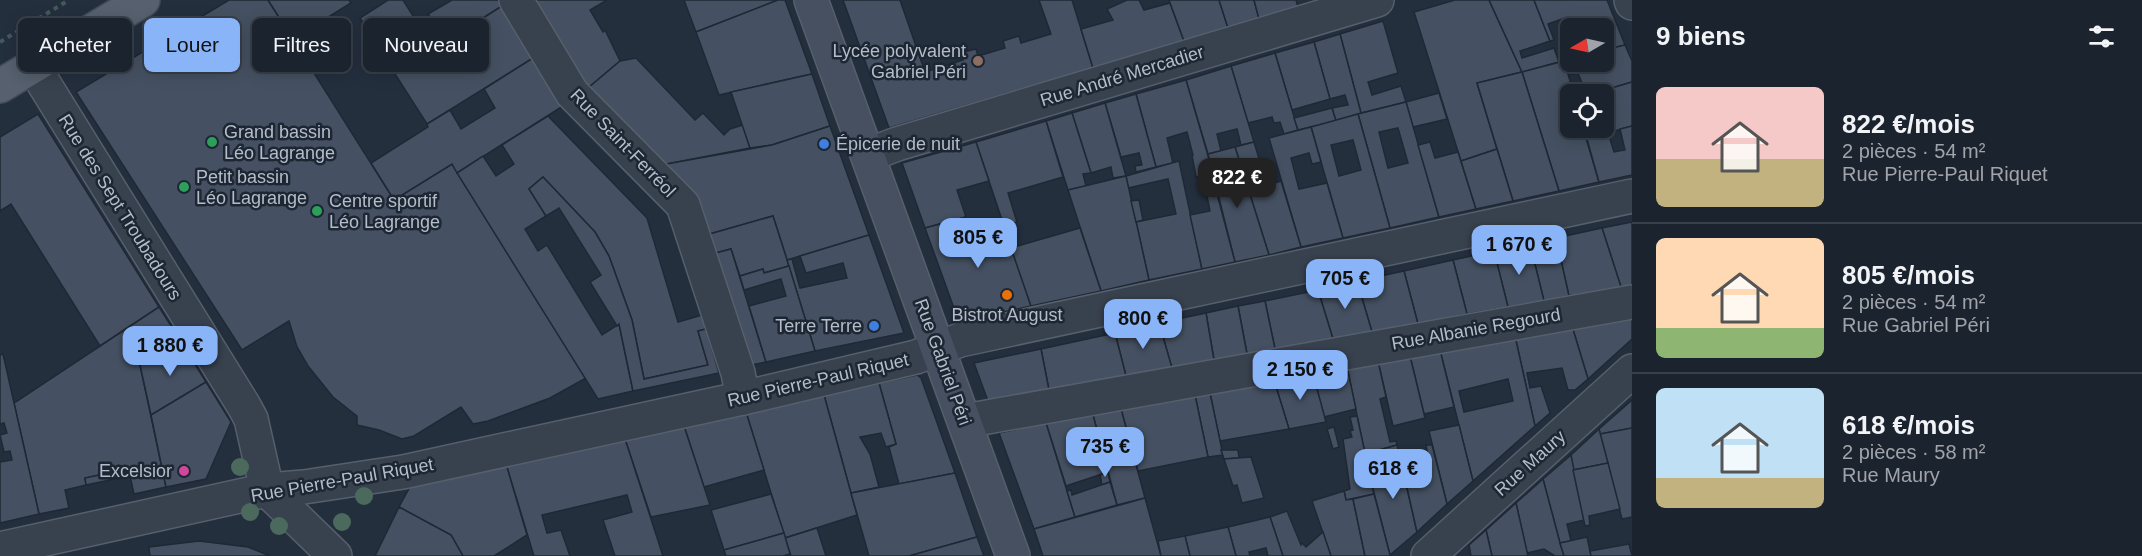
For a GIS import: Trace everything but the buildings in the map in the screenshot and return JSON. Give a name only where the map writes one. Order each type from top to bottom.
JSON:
[{"type":"main road","points":[[114,18],[144,0]]},
{"type":"main road","points":[[0,86],[23,72]]},
{"type":"street","name":"Rue Saint-Ferréol","points":[[516,0],[572,93],[683,205],[738,373],[743,398]]},
{"type":"street","name":"Rue Gabriel Péri","points":[[811,0],[1013,556]]},
{"type":"street","name":"Rue André Mercadier","points":[[868,155],[897,144],[1377,0]]},
{"type":"street","name":"Rue des Sept Troubadours","points":[[37,72],[244,406],[251,419],[267,490]]},
{"type":"street","name":"Rue Pierre-Paul Riquet","points":[[0,549],[267,490],[304,487],[403,472],[743,398],[916,357],[960,340],[1632,196]]},
{"type":"street","name":"Rue Albanie Regourd","points":[[965,422],[1632,302]]},
{"type":"street","name":"Rue Maury","points":[[1428,556],[1632,371]]},
{"type":"street","points":[[267,490],[335,556]]},
{"type":"path","points":[[0,42],[69,0]]},
{"type":"place","name":"Lycée polyvalent Gabriel Péri","points":[[978,61]]},
{"type":"place","name":"Grand bassin Léo Lagrange","points":[[212,142]]},
{"type":"place","name":"Épicerie de nuit","points":[[824,144]]},
{"type":"place","name":"Petit bassin Léo Lagrange","points":[[184,187]]},
{"type":"place","name":"Centre sportif Léo Lagrange","points":[[317,211]]},
{"type":"place","name":"Bistrot August","points":[[1007,295]]},
{"type":"place","name":"Terre Terre","points":[[874,326]]},
{"type":"place","name":"Excelsior","points":[[184,471]]}]
